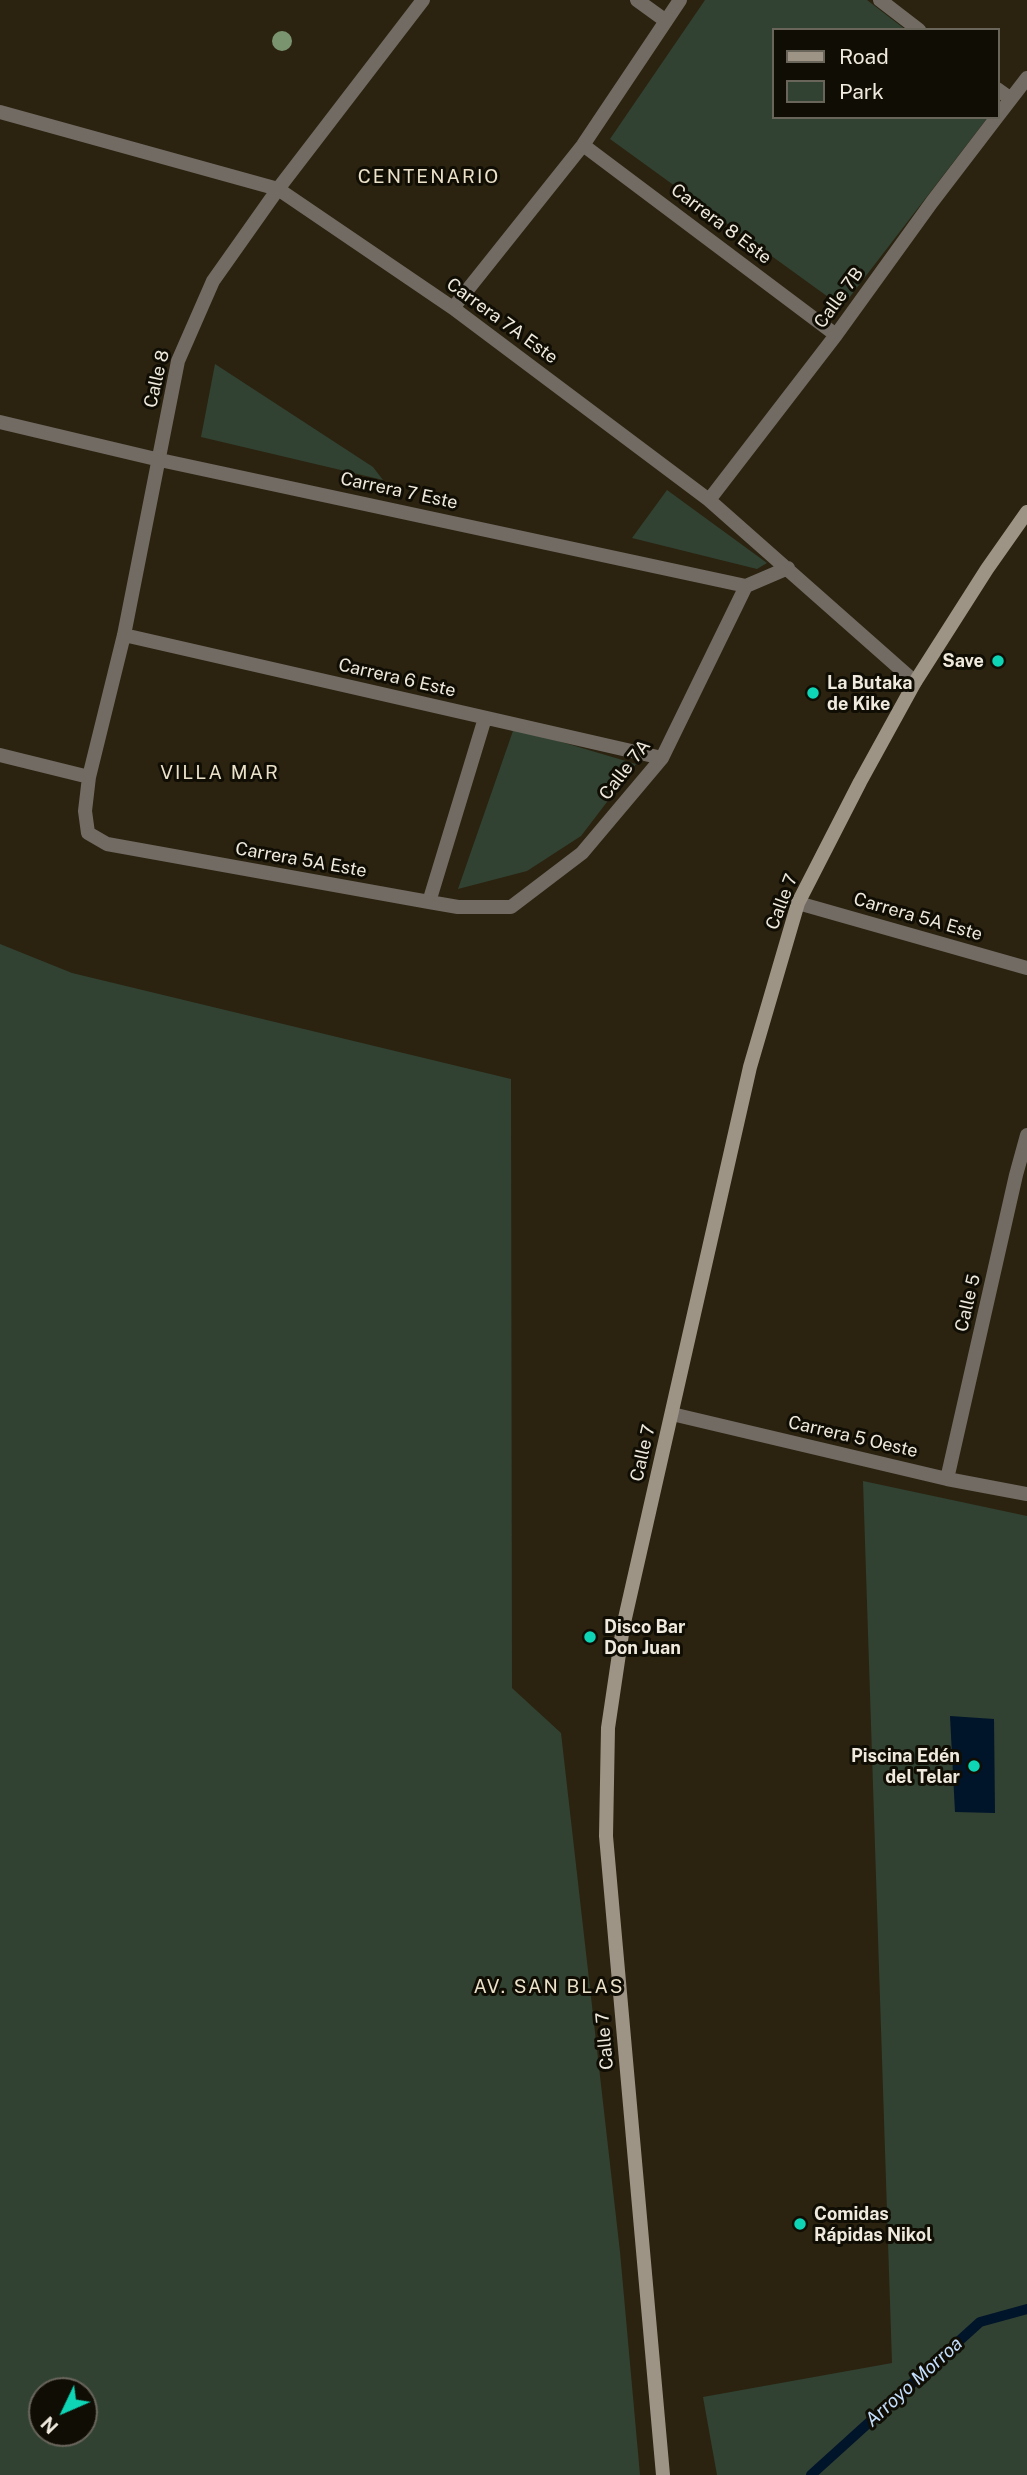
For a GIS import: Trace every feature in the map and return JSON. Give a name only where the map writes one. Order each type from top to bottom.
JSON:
[{"type":"street","name":"Calle 8","points":[[88,833],[85,811],[89,777],[124,635],[178,361],[213,281],[278,189],[423,0]]},
{"type":"street","points":[[637,0],[666,21]]},
{"type":"street","points":[[453,308],[583,145],[680,0]]},
{"type":"street","points":[[880,0],[916,28]]},
{"type":"street","name":"Calle 7B","points":[[999,114],[1027,78]]},
{"type":"street","points":[[999,90],[1011,99]]},
{"type":"street","name":"Carrera 7A Este","points":[[0,112],[278,189],[453,308],[709,500],[915,682]]},
{"type":"street","name":"Calle 7B","points":[[709,500],[836,335],[995,119]]},
{"type":"street","name":"Carrera 8 Este","points":[[583,145],[836,335]]},
{"type":"street","name":"Carrera 7 Este","points":[[0,422],[160,460],[746,586]]},
{"type":"street","name":"Calle 7","points":[[663,2475],[606,1836],[608,1728],[623,1626],[750,1067],[798,903],[915,682],[1027,512]]},
{"type":"street","points":[[746,586],[788,568]]},
{"type":"street","name":"Calle 7A","points":[[511,907],[582,853],[662,758],[746,586]]},
{"type":"street","name":"Carrera 6 Este","points":[[124,635],[662,758]]},
{"type":"street","points":[[429,902],[485,719]]},
{"type":"street","points":[[0,755],[89,777]]},
{"type":"street","name":"Carrera 5A Este","points":[[88,833],[107,845],[429,902],[458,907],[511,907]]},
{"type":"street","name":"Carrera 5A Este","points":[[798,903],[1027,968]]},
{"type":"street","name":"Calle 5","points":[[947,1479],[1027,1135]]},
{"type":"street","name":"Carrera 5 Oeste","points":[[672,1414],[947,1479],[1027,1494]]},
{"type":"green space","points":[[705,0],[867,0],[903,28],[772,28],[772,119],[986,119],[842,307],[610,139]]},
{"type":"green space","points":[[215,364],[373,467],[383,480],[201,437]]},
{"type":"green space","points":[[667,490],[767,563],[757,569],[632,538]]},
{"type":"green space","points":[[514,728],[636,764],[581,836],[527,871],[458,889]]},
{"type":"green space","points":[[0,944],[72,973],[511,1079],[512,1688],[561,1733],[620,2252],[640,2475],[0,2475]]},
{"type":"green space","points":[[863,1481],[1027,1516],[1027,2475],[717,2475],[703,2397],[892,2363]]},
{"type":"water","name":"Piscina Edén del Telar","points":[[950,1716],[994,1719],[995,1813],[955,1812]]},
{"type":"waterway","name":"Arroyo Morroa","points":[[811,2475],[980,2322],[1027,2309]]},
{"type":"place","name":"Save","points":[[998,661]]},
{"type":"place","name":"La Butaka de Kike","points":[[813,693]]},
{"type":"place","name":"Disco Bar Don Juan","points":[[590,1637]]},
{"type":"place","name":"Piscina Edén del Telar","points":[[974,1766]]},
{"type":"place","name":"Comidas Rápidas Nikol","points":[[800,2224]]},
{"type":"district","name":"CENTENARIO","points":[[429,177]]},
{"type":"district","name":"VILLA MAR","points":[[220,773]]},
{"type":"district","name":"AV. SAN BLAS","points":[[549,1987]]}]
